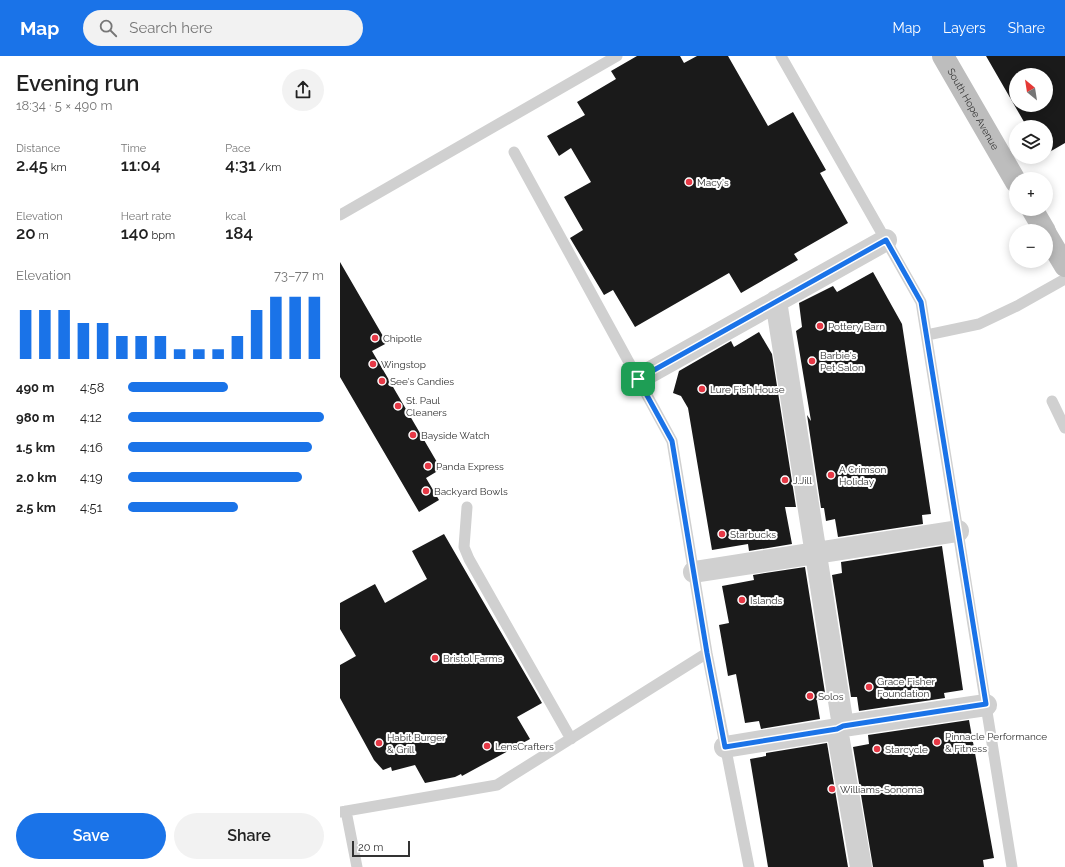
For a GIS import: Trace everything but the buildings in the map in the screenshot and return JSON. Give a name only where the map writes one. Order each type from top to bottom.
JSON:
[{"type":"main road","name":"South Hope Avenue","points":[[943,56],[1010,172]]},
{"type":"main road","points":[[1053,246],[1065,266]]},
{"type":"street","points":[[638,379],[886,240]]},
{"type":"street","points":[[776,301],[861,867]]},
{"type":"street","points":[[694,572],[958,531]]},
{"type":"street","points":[[725,747],[986,704]]},
{"type":"lane","points":[[340,215],[617,56]]},
{"type":"lane","points":[[781,56],[921,302],[1012,867]]},
{"type":"lane","points":[[514,152],[672,441],[707,653],[749,867]]},
{"type":"lane","points":[[927,335],[979,324],[1017,306],[1065,279]]},
{"type":"lane","points":[[1052,401],[1065,428]]},
{"type":"lane","points":[[467,507],[464,547],[469,559],[571,739]]},
{"type":"lane","points":[[357,867],[343,811],[497,785],[707,653]]},
{"type":"place","name":"Macy's","points":[[689,182]]},
{"type":"place","name":"Pottery Barn","points":[[820,326]]},
{"type":"place","name":"Chipotle","points":[[375,338]]},
{"type":"place","name":"Barbie's Pet Salon","points":[[812,361]]},
{"type":"place","name":"Wingstop","points":[[373,364]]},
{"type":"place","name":"See's Candies","points":[[382,381]]},
{"type":"place","name":"Lure Fish House","points":[[702,389]]},
{"type":"place","name":"St. Paul Cleaners","points":[[398,406]]},
{"type":"place","name":"Bayside Watch","points":[[413,435]]},
{"type":"place","name":"Panda Express","points":[[428,466]]},
{"type":"place","name":"A Crimson Holiday","points":[[831,475]]},
{"type":"place","name":"J.Jill","points":[[785,480]]},
{"type":"place","name":"Backyard Bowls","points":[[426,491]]},
{"type":"place","name":"Starbucks","points":[[722,534]]},
{"type":"place","name":"Islands","points":[[742,600]]},
{"type":"place","name":"Bristol Farms","points":[[435,658]]},
{"type":"place","name":"Grace Fisher Foundation","points":[[869,687]]},
{"type":"place","name":"Solos","points":[[810,696]]},
{"type":"place","name":"Pinnacle Performance & Fitness","points":[[937,742]]},
{"type":"place","name":"Habit Burger & Grill","points":[[379,743]]},
{"type":"place","name":"LensCrafters","points":[[487,746]]},
{"type":"place","name":"Starcycle","points":[[877,749]]},
{"type":"place","name":"Williams-Sonoma","points":[[832,789]]},
{"type":"route","points":[[886,240],[921,302],[986,704],[843,726],[837,729],[725,747],[707,653],[672,441],[638,379],[886,240]]}]
